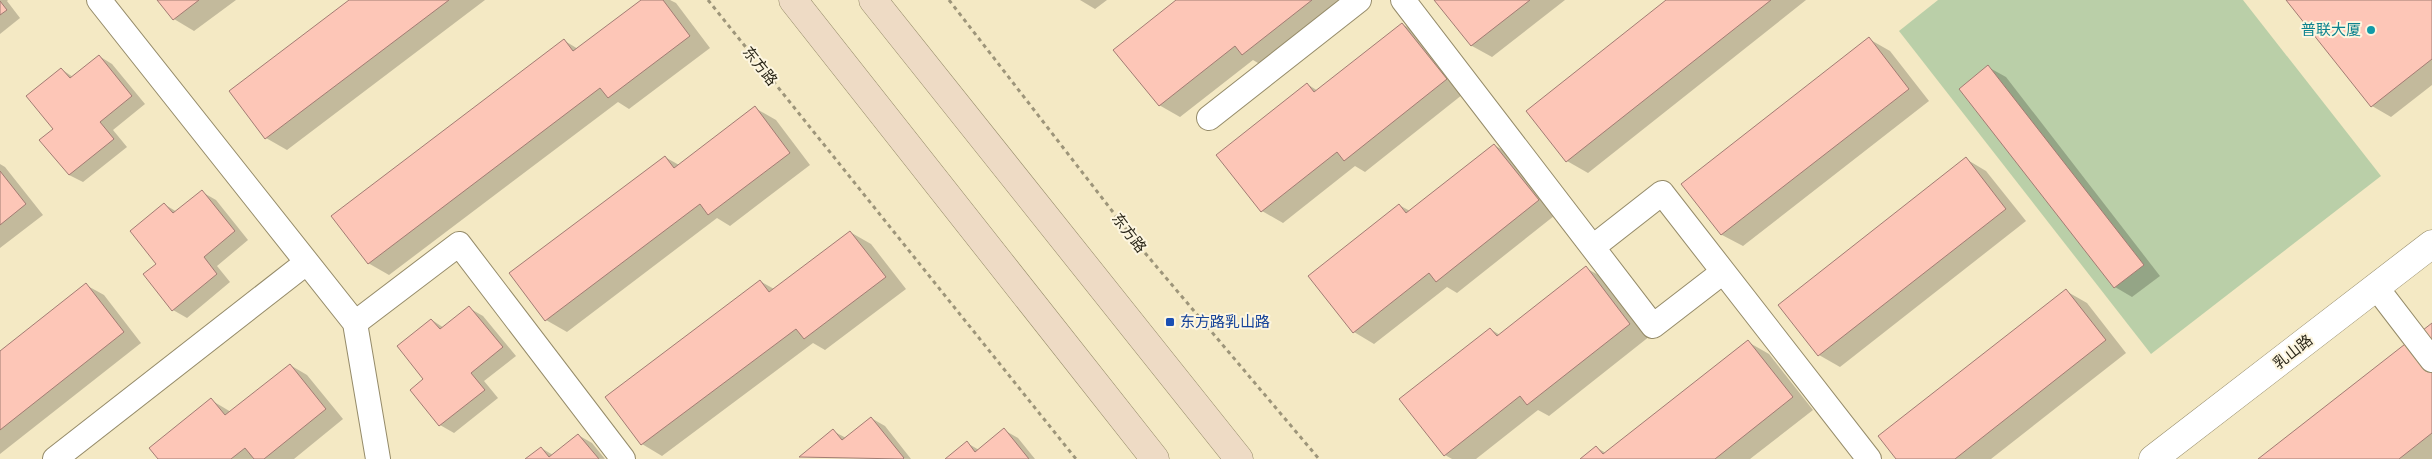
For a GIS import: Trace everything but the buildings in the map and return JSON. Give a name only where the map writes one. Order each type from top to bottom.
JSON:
[{"type":"main road","points":[[793,0],[1155,459]]},
{"type":"main road","points":[[874,0],[1239,459]]},
{"type":"street","name":"乳山路","points":[[2153,459],[2432,244]]},
{"type":"lane","points":[[99,0],[355,323],[378,459]]},
{"type":"lane","points":[[1210,118],[1359,0]]},
{"type":"lane","points":[[1403,0],[1653,326],[1723,272]]},
{"type":"lane","points":[[1593,247],[1662,193],[1868,459]]},
{"type":"lane","points":[[355,323],[459,244],[623,459]]},
{"type":"lane","points":[[55,459],[306,263]]},
{"type":"lane","points":[[2376,287],[2432,360]]},
{"type":"path","name":"东方路","points":[[708,0],[1076,459]]},
{"type":"path","name":"东方路","points":[[949,0],[1140,247],[1319,459]]},
{"type":"green space","points":[[1938,0],[2243,0],[2381,176],[2151,354],[1899,31]]},
{"type":"place","name":"普联大厦","points":[[2371,30]]},
{"type":"place","name":"东方路乳山路","points":[[1170,322]]}]
